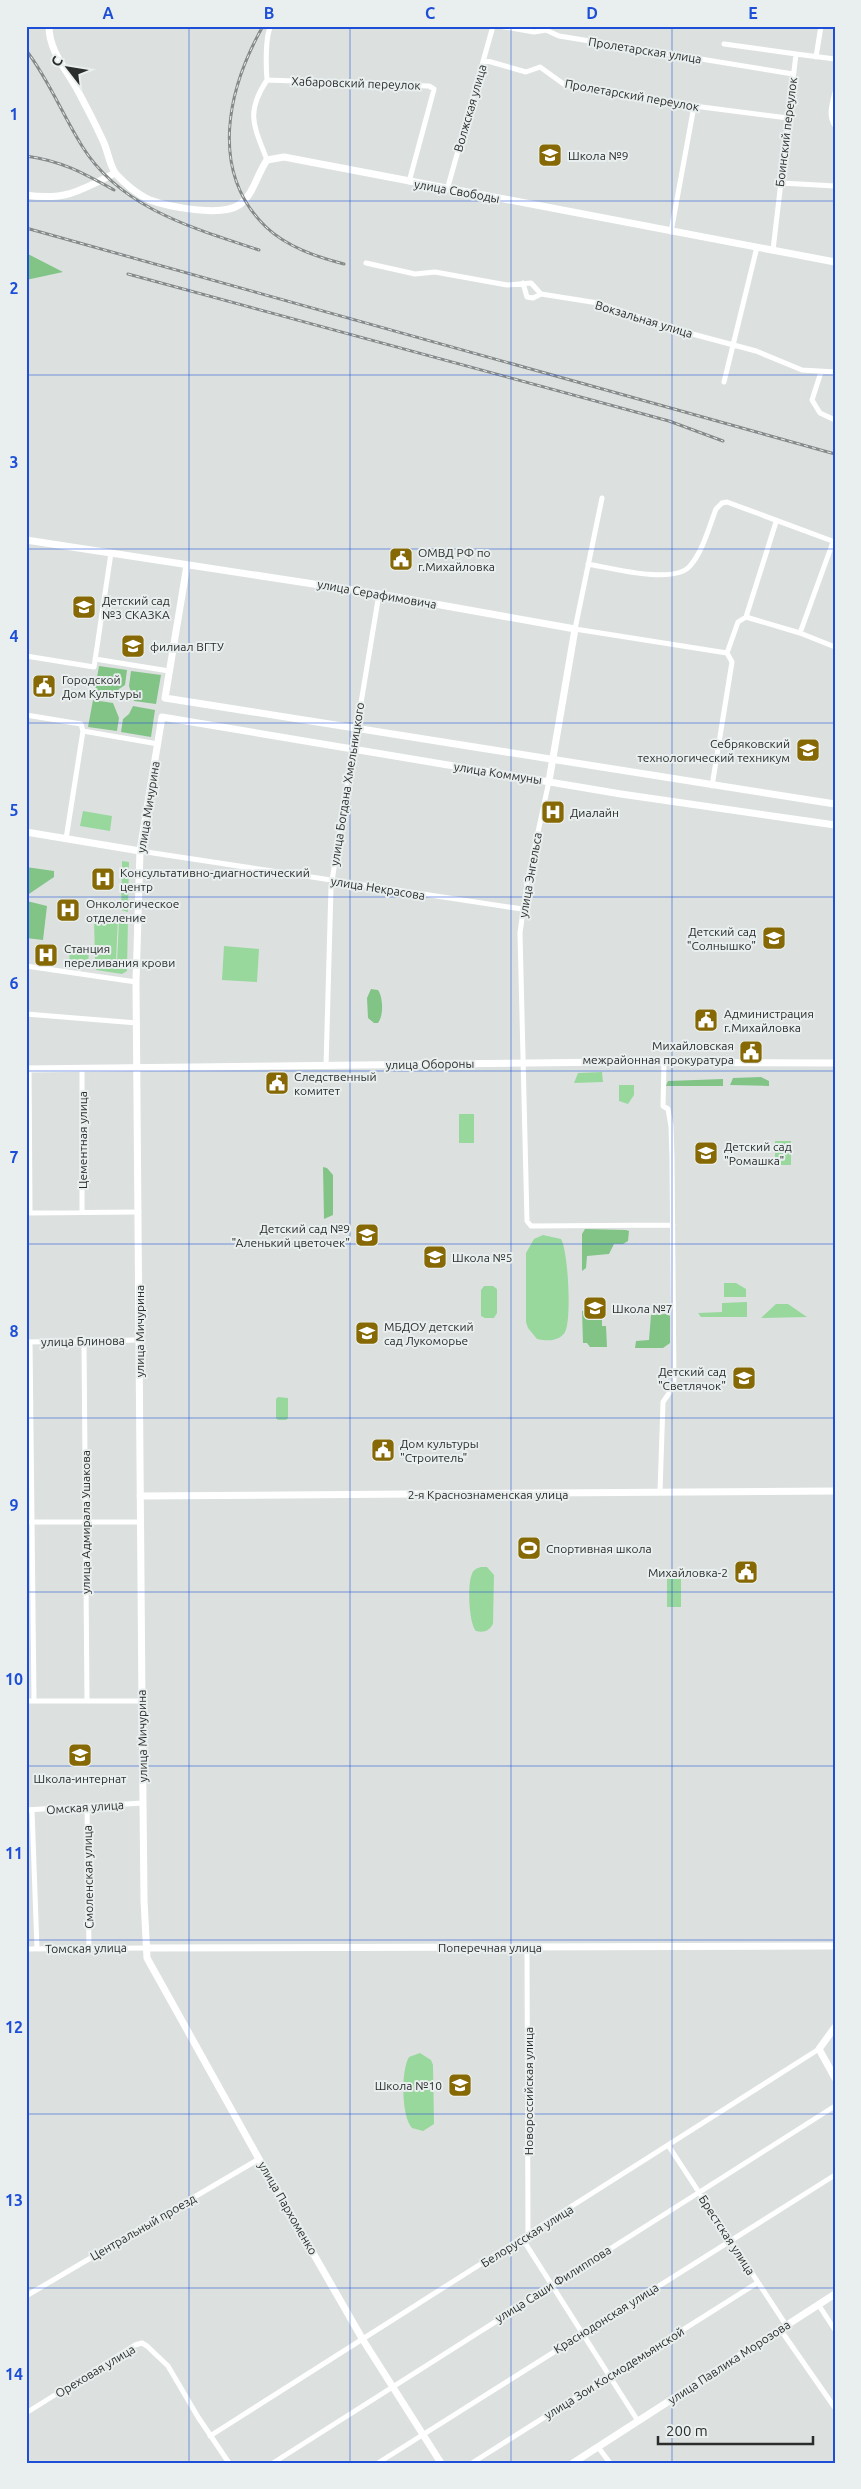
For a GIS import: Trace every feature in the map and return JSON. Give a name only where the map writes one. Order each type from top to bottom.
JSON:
[{"type":"street","points":[[49,26],[49,39],[57,57],[82,99],[104,143],[115,173],[129,186],[149,199],[211,212],[228,211],[241,204],[248,196],[267,160],[254,127],[253,113],[254,101],[267,80],[267,44],[268,32],[271,26]]},
{"type":"street","name":"Волжская улица","points":[[447,190],[493,26]]},
{"type":"street","name":"Пролетарская улица","points":[[499,26],[534,32],[546,30],[559,36],[793,74]]},
{"type":"street","points":[[816,56],[821,26]]},
{"type":"street","points":[[724,44],[835,59]]},
{"type":"street","name":"Боинский переулок","points":[[773,250],[796,54]]},
{"type":"street","name":"Пролетарский переулок","points":[[484,60],[526,72],[540,67],[565,85],[694,106],[788,118]]},
{"type":"street","name":"Хабаровский переулок","points":[[267,80],[432,87],[434,93],[409,182]]},
{"type":"street","points":[[835,92],[830,110],[831,120],[835,126]]},
{"type":"street","points":[[671,232],[694,106]]},
{"type":"street","name":"улица Свободы","points":[[267,160],[284,157],[447,190],[835,262]]},
{"type":"street","points":[[26,195],[44,198],[63,197],[115,173]]},
{"type":"street","points":[[781,183],[835,186]]},
{"type":"street","points":[[724,382],[757,247]]},
{"type":"street","name":"Вокзальная улица","points":[[366,263],[415,274],[435,272],[507,285],[531,282],[541,294],[598,303],[685,332],[756,351],[794,368],[835,372]]},
{"type":"street","points":[[523,284],[527,297],[533,298],[541,294]]},
{"type":"street","points":[[821,372],[812,400],[820,413],[835,420]]},
{"type":"street","name":"улица Энгельса","points":[[602,498],[575,628],[549,781],[522,909],[520,960],[525,1211],[527,1221],[531,1226],[673,1225]]},
{"type":"street","points":[[588,564],[657,575],[676,574],[688,568],[695,559],[716,509],[722,503],[727,502],[776,522],[834,542],[800,633]]},
{"type":"street","points":[[712,786],[732,662],[727,652],[738,622],[746,617],[776,522]]},
{"type":"street","name":"улица Серафимовича","points":[[26,540],[378,594],[727,652]]},
{"type":"street","points":[[26,656],[94,667],[112,553]]},
{"type":"street","points":[[95,659],[169,671],[187,565]]},
{"type":"street","name":"улица Богдана Хмельницкого","points":[[326,1066],[331,881],[378,594]]},
{"type":"street","points":[[746,617],[800,633],[835,647]]},
{"type":"street","name":"улица Коммуны","points":[[169,671],[165,698],[835,804]]},
{"type":"street","points":[[26,716],[81,724],[83,731],[66,839]]},
{"type":"street","name":"улица Коммуны","points":[[162,717],[744,813],[835,825]]},
{"type":"street","name":"улица Мичурина","points":[[146,1948],[140,1522],[136,982],[140,851],[162,717]]},
{"type":"street","points":[[83,731],[158,744]]},
{"type":"street","name":"улица Некрасова","points":[[26,832],[331,881],[522,909]]},
{"type":"street","points":[[26,966],[136,982]]},
{"type":"street","points":[[26,1014],[137,1023]]},
{"type":"street","points":[[660,1492],[663,1402],[674,1386],[671,1126],[668,1109],[664,1106],[664,1063]]},
{"type":"street","name":"улица Обороны","points":[[28,1069],[835,1063]]},
{"type":"street","name":"Цементная улица","points":[[82,1068],[82,1212]]},
{"type":"street","points":[[28,1069],[28,1213],[139,1212]]},
{"type":"street","name":"улица Блинова","points":[[28,1342],[139,1340]]},
{"type":"street","points":[[28,1342],[29,1522],[34,1701]]},
{"type":"street","name":"улица Адмирала Ушакова","points":[[84,1342],[87,1702]]},
{"type":"street","name":"2-я Краснознаменская улица","points":[[140,1496],[835,1491]]},
{"type":"street","points":[[29,1522],[140,1522]]},
{"type":"street","points":[[26,1701],[142,1701]]},
{"type":"street","name":"Омская улица","points":[[29,1810],[143,1803]]},
{"type":"street","name":"Смоленская улица","points":[[87,1806],[89,1949]]},
{"type":"street","points":[[29,1810],[37,1949]]},
{"type":"street","name":"Новороссийская улица","points":[[527,1946],[528,2235]]},
{"type":"street","name":"Поперечная улица","points":[[146,1948],[835,1946]]},
{"type":"street","name":"Томская улица","points":[[26,1949],[146,1948]]},
{"type":"street","name":"улица Пархоменко","points":[[146,1948],[147,1958],[259,2159],[363,2340],[441,2463]]},
{"type":"street","name":"Белорусская улица","points":[[210,2436],[820,2049],[835,2027]]},
{"type":"street","points":[[820,2049],[835,2078]]},
{"type":"street","name":"улица Саши Филиппова","points":[[273,2463],[835,2106]]},
{"type":"street","name":"Брестская улица","points":[[668,2145],[835,2408]]},
{"type":"street","name":"Центральный проезд","points":[[26,2296],[259,2159]]},
{"type":"street","name":"Краснодонская улица","points":[[378,2463],[583,2332],[835,2175]]},
{"type":"street","points":[[522,2238],[553,2284],[638,2421]]},
{"type":"street","name":"улица Зои Космодемьянской","points":[[472,2463],[757,2283]]},
{"type":"street","name":"улица Павлика Морозова","points":[[573,2463],[835,2294]]},
{"type":"street","points":[[818,2304],[835,2330]]},
{"type":"street","name":"Ореховая улица","points":[[26,2413],[135,2345],[142,2343],[168,2366],[210,2436]]},
{"type":"street","points":[[210,2436],[230,2463]]},
{"type":"street","points":[[598,2447],[610,2463]]},
{"type":"green space","points":[[26,253],[63,272],[26,280]]},
{"type":"green space","points":[[99,666],[127,670],[125,685],[119,689],[114,697],[94,694]]},
{"type":"green space","points":[[131,671],[161,675],[156,704],[134,701],[129,686]]},
{"type":"green space","points":[[93,700],[113,703],[119,718],[117,731],[88,727]]},
{"type":"green space","points":[[133,706],[155,710],[151,737],[121,732],[123,719],[129,714]]},
{"type":"green space","points":[[83,811],[112,816],[110,831],[80,826]]},
{"type":"green space","points":[[122,861],[129,862],[128,912],[121,910]]},
{"type":"green space","points":[[26,867],[54,871],[54,877],[26,896]]},
{"type":"green space","points":[[27,901],[47,906],[43,940],[26,938]]},
{"type":"green space","points":[[94,918],[118,918],[116,962],[95,960]]},
{"type":"green space","points":[[128,918],[127,971],[122,974],[96,970],[97,962],[117,963],[119,919]]},
{"type":"green space","points":[[70,945],[89,947],[88,966],[69,963]]},
{"type":"green space","points":[[224,946],[259,949],[257,982],[222,980]]},
{"type":"green space","points":[[371,989],[378,990],[381,997],[382,1011],[378,1023],[374,1023],[368,1018],[367,998]]},
{"type":"green space","points":[[602,1072],[603,1082],[574,1083],[578,1073]]},
{"type":"green space","points":[[761,1077],[769,1081],[769,1086],[730,1085],[733,1078]]},
{"type":"green space","points":[[723,1079],[723,1086],[666,1086],[668,1081]]},
{"type":"green space","points":[[619,1085],[634,1085],[634,1095],[628,1104],[619,1101]]},
{"type":"green space","points":[[459,1114],[474,1114],[474,1143],[459,1143]]},
{"type":"green space","points":[[775,1141],[791,1141],[791,1165],[775,1165]]},
{"type":"green space","points":[[323,1167],[327,1168],[333,1175],[333,1215],[324,1219]]},
{"type":"green space","points":[[585,1229],[626,1230],[629,1231],[628,1241],[623,1244],[614,1244],[609,1254],[587,1256],[586,1268],[582,1271],[582,1234]]},
{"type":"green space","points":[[543,1235],[561,1239],[566,1256],[568,1285],[568,1314],[565,1332],[559,1338],[548,1340],[537,1339],[528,1328],[526,1322],[526,1253],[534,1239]]},
{"type":"green space","points":[[724,1283],[736,1283],[746,1289],[746,1297],[724,1297]]},
{"type":"green space","points":[[484,1286],[493,1286],[497,1289],[497,1313],[494,1318],[481,1316],[481,1290]]},
{"type":"green space","points":[[747,1302],[747,1317],[701,1317],[698,1313],[722,1312],[722,1303]]},
{"type":"green space","points":[[776,1304],[788,1304],[807,1317],[761,1318]]},
{"type":"green space","points":[[582,1311],[606,1311],[606,1317],[602,1318],[602,1326],[606,1326],[607,1347],[590,1347],[587,1343],[583,1343]]},
{"type":"green space","points":[[666,1314],[670,1316],[670,1343],[663,1348],[635,1348],[636,1341],[649,1340],[651,1315]]},
{"type":"green space","points":[[278,1397],[288,1398],[288,1418],[286,1420],[278,1420],[276,1418],[276,1399]]},
{"type":"green space","points":[[487,1567],[494,1575],[493,1624],[488,1630],[481,1632],[476,1631],[472,1621],[469,1595],[470,1579],[475,1569]]},
{"type":"green space","points":[[667,1579],[681,1579],[681,1607],[667,1607]]},
{"type":"green space","points":[[420,2053],[431,2060],[433,2065],[434,2124],[423,2131],[412,2128],[408,2122],[403,2093],[406,2063],[409,2057]]},
{"type":"railway","points":[[263,26],[251,50],[233,102],[230,155],[236,181],[248,205],[274,234],[293,246],[344,264]]},
{"type":"railway","points":[[26,50],[42,73],[82,146],[98,167],[116,185],[137,200],[184,224],[259,250]]},
{"type":"railway","points":[[26,156],[61,164],[114,190]]},
{"type":"railway","points":[[26,228],[835,454]]},
{"type":"railway","points":[[128,274],[669,421],[723,441]]},
{"type":"place","name":"Школа №9","points":[[550,155]]},
{"type":"place","name":"ОМВД РФ по г.Михайловка","points":[[401,559]]},
{"type":"place","name":"Детский сад №3 СКАЗКА","points":[[84,607]]},
{"type":"place","name":"филиал ВГТУ","points":[[133,646]]},
{"type":"place","name":"Городской Дом Культуры","points":[[44,686]]},
{"type":"place","name":"Себряковский технологический техникум","points":[[808,750]]},
{"type":"place","name":"Диалайн","points":[[553,812]]},
{"type":"place","name":"Консультативно-диагностический центр","points":[[103,879]]},
{"type":"place","name":"Онкологическое отделение","points":[[68,910]]},
{"type":"place","name":"Детский сад \"Солнышко\"","points":[[774,938]]},
{"type":"place","name":"Станция переливания крови","points":[[46,955]]},
{"type":"place","name":"Администрация г.Михайловка","points":[[706,1020]]},
{"type":"place","name":"Михайловская межрайонная прокуратура","points":[[751,1052]]},
{"type":"place","name":"Следственный комитет","points":[[277,1083]]},
{"type":"place","name":"Детский сад \"Ромашка\"","points":[[706,1153]]},
{"type":"place","name":"Детский сад №9 \"Аленький цветочек\"","points":[[367,1235]]},
{"type":"place","name":"Школа №5","points":[[435,1257]]},
{"type":"place","name":"Школа №7","points":[[595,1308]]},
{"type":"place","name":"МБДОУ детский сад Лукоморье","points":[[367,1333]]},
{"type":"place","name":"Детский сад \"Светлячок\"","points":[[744,1378]]},
{"type":"place","name":"Дом культуры \"Строитель\"","points":[[383,1450]]},
{"type":"place","name":"Спортивная школа","points":[[529,1548]]},
{"type":"place","name":"Михайловка-2","points":[[746,1572]]},
{"type":"place","name":"Школа-интернат","points":[[80,1755]]},
{"type":"place","name":"Школа №10","points":[[460,2085]]}]
